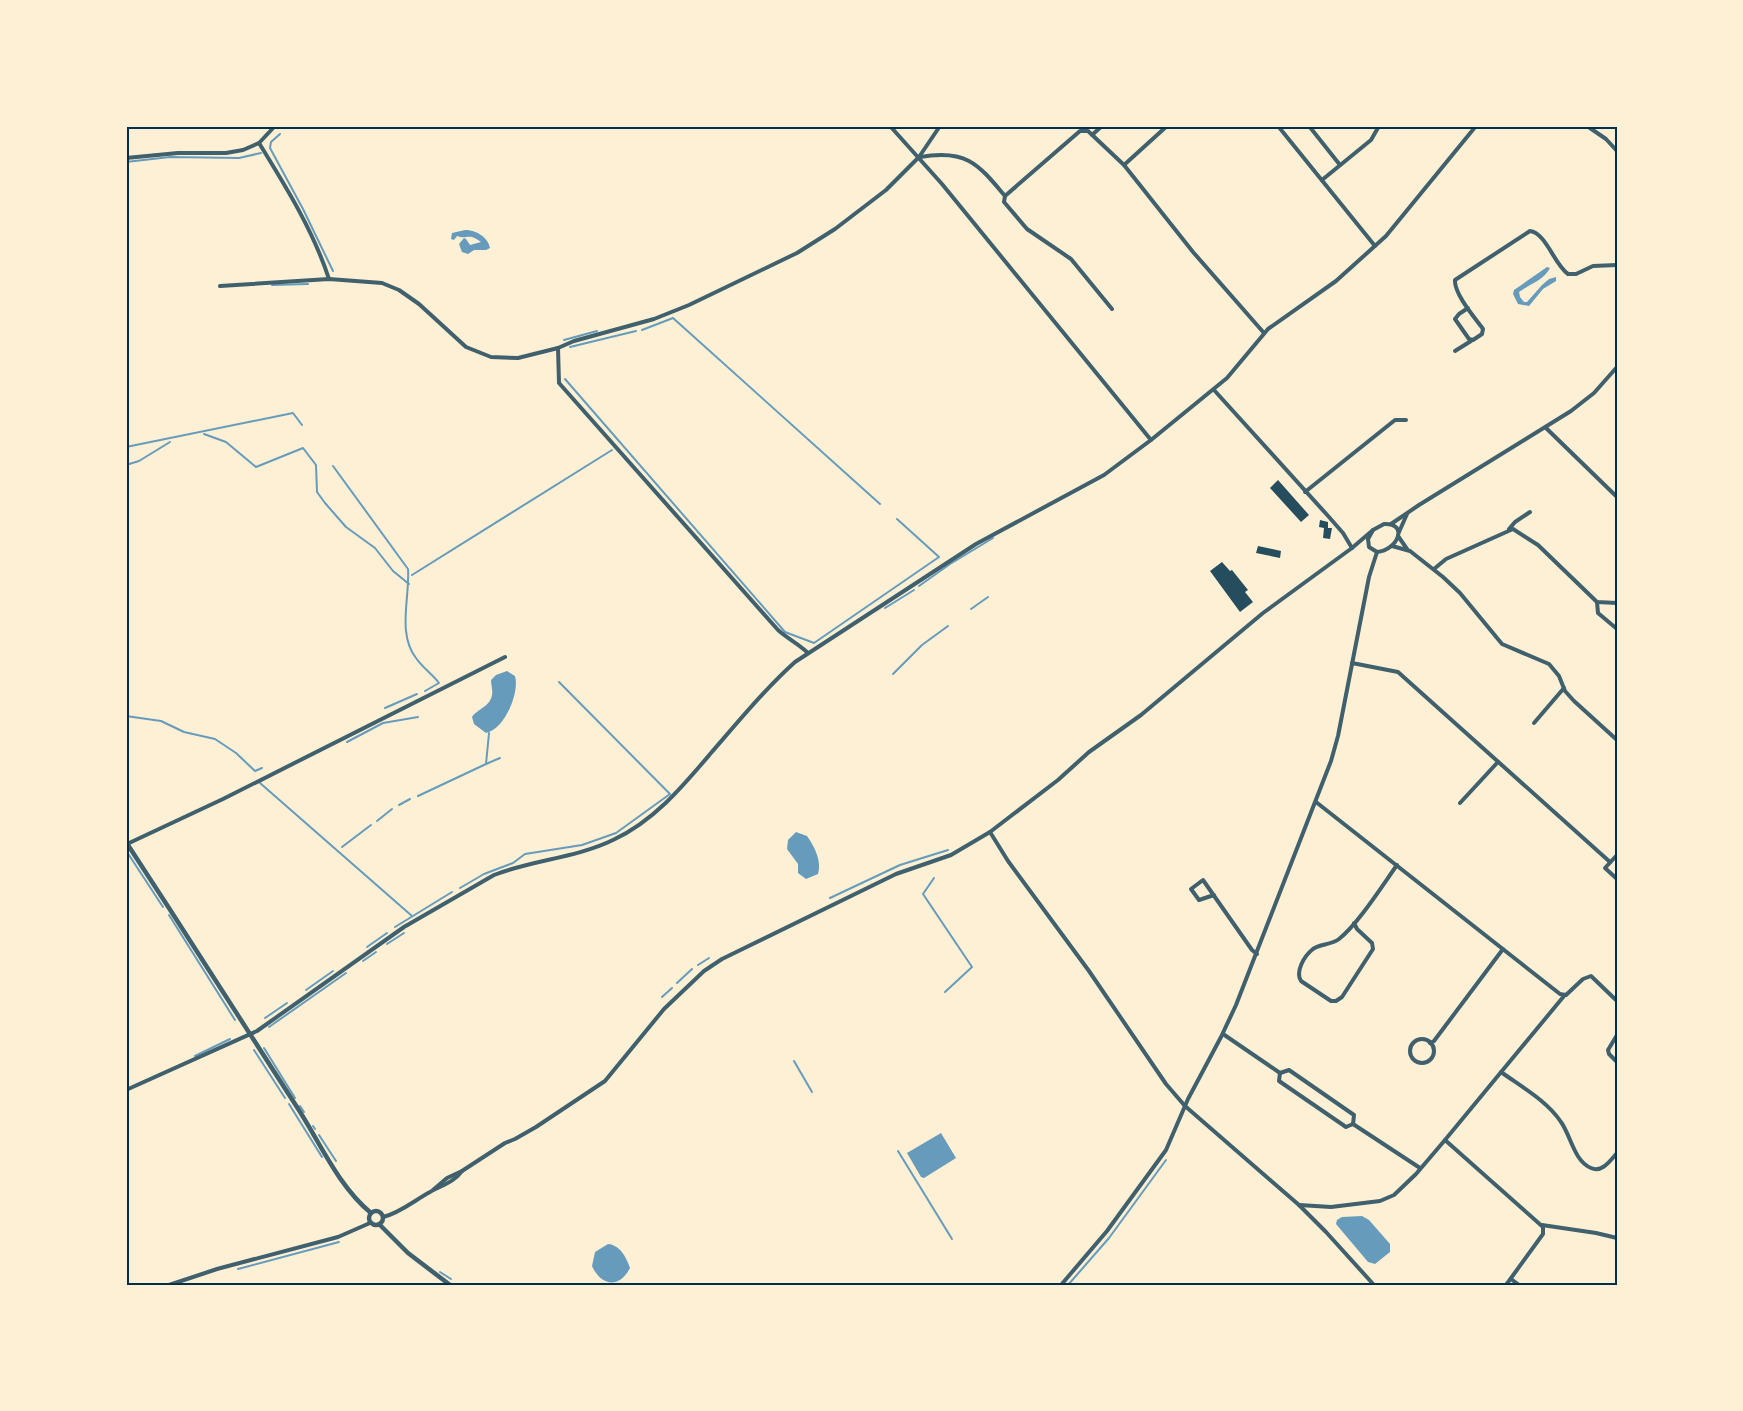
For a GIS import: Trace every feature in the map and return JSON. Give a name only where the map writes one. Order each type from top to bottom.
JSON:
[{"type":"street","points":[[126,158],[178,153],[226,153],[243,150],[260,143],[275,126]]},
{"type":"street","points":[[890,126],[1152,440]]},
{"type":"street","points":[[220,286],[329,279],[376,282],[399,290],[419,304],[466,347],[479,354],[518,358],[654,319],[689,305],[797,253],[870,203],[919,158],[940,126]]},
{"type":"street","points":[[1092,135],[1102,126]]},
{"type":"street","points":[[1124,165],[1167,126]]},
{"type":"street","points":[[1278,126],[1375,246]]},
{"type":"street","points":[[1309,126],[1340,165]]},
{"type":"street","points":[[1322,180],[1371,140],[1379,126]]},
{"type":"street","points":[[126,1090],[250,1035],[404,927],[469,888],[510,869],[600,846],[639,825],[675,796],[772,685],[808,653],[976,544],[1104,476],[1214,390],[1237,368],[1264,333],[1336,281],[1386,236],[1476,126]]},
{"type":"street","points":[[1587,126],[1606,139],[1617,151]]},
{"type":"street","points":[[1112,309],[1071,259],[1027,229],[1004,202],[1005,196],[1080,131],[1088,131],[1124,165],[1193,252],[1264,333]]},
{"type":"street","points":[[260,143],[301,213],[319,249],[329,279]]},
{"type":"street","points":[[919,158],[954,156],[976,163],[1005,196]]},
{"type":"street","points":[[1455,351],[1484,331],[1455,289],[1455,280],[1530,231],[1540,235],[1561,268],[1568,274],[1576,274],[1593,266],[1617,265]]},
{"type":"street","points":[[1468,308],[1455,319],[1471,341]]},
{"type":"street","points":[[558,348],[559,383],[778,630],[787,638],[800,644],[808,653]]},
{"type":"street","points":[[383,1217],[433,1190],[452,1175],[462,1172],[505,1143],[515,1140],[605,1081],[664,1009],[711,966],[841,899],[896,874],[951,855],[990,832],[1059,780],[1089,752],[1141,716],[1263,613],[1373,530],[1384,524],[1391,524],[1545,428],[1594,393],[1617,367]]},
{"type":"street","points":[[1214,390],[1343,533],[1352,548]]},
{"type":"street","points":[[1305,492],[1395,420],[1406,420]]},
{"type":"street","points":[[1545,428],[1617,497]]},
{"type":"street","points":[[1509,530],[1515,522],[1530,512]]},
{"type":"street","points":[[1373,530],[1368,536],[1368,543],[1377,552],[1385,550],[1392,546],[1399,535],[1407,513]]},
{"type":"street","points":[[1391,524],[1410,551],[1460,593],[1500,642],[1509,648],[1546,662],[1557,673],[1564,688],[1574,701],[1617,740]]},
{"type":"street","points":[[1434,569],[1446,559],[1509,530],[1517,530],[1538,545],[1597,602],[1598,613],[1617,629]]},
{"type":"street","points":[[1352,548],[1368,543]]},
{"type":"street","points":[[1392,546],[1410,551]]},
{"type":"street","points":[[1061,1285],[1107,1231],[1160,1160],[1223,1034],[1257,954],[1336,745],[1369,577],[1377,552]]},
{"type":"street","points":[[1597,602],[1617,603]]},
{"type":"street","points":[[371,1213],[341,1178],[127,843],[223,799],[505,657]]},
{"type":"street","points":[[1351,663],[1398,672],[1610,862]]},
{"type":"street","points":[[1534,723],[1564,688]]},
{"type":"street","points":[[1460,803],[1498,762]]},
{"type":"street","points":[[1316,802],[1563,996]]},
{"type":"street","points":[[990,832],[1008,861],[1095,980],[1166,1084],[1185,1106],[1299,1205],[1374,1285]]},
{"type":"street","points":[[1617,855],[1605,868],[1617,879]]},
{"type":"street","points":[[1354,923],[1372,943],[1373,949],[1342,997],[1331,1001],[1299,980],[1298,972],[1313,949],[1335,941],[1354,923],[1397,865]]},
{"type":"street","points":[[1214,895],[1199,900],[1191,889],[1203,880],[1214,895],[1252,950],[1257,954]]},
{"type":"street","points":[[1430,1043],[1434,1050],[1430,1060],[1422,1063],[1415,1061],[1410,1051],[1413,1044],[1420,1040],[1430,1043],[1434,1041],[1503,949]]},
{"type":"street","points":[[1299,1205],[1331,1207],[1386,1199],[1399,1191],[1445,1140],[1563,996],[1583,979],[1591,976],[1617,1001]]},
{"type":"street","points":[[1223,1034],[1280,1073]]},
{"type":"street","points":[[1617,1035],[1608,1050],[1617,1062]]},
{"type":"street","points":[[1280,1073],[1289,1070],[1354,1115],[1353,1124]]},
{"type":"street","points":[[1501,1072],[1554,1113],[1564,1126],[1579,1158],[1586,1166],[1594,1169],[1600,1168],[1617,1154]]},
{"type":"street","points":[[1280,1073],[1279,1081],[1288,1088],[1346,1127],[1353,1124]]},
{"type":"street","points":[[1353,1124],[1420,1168]]},
{"type":"street","points":[[1445,1140],[1542,1225],[1617,1238]]},
{"type":"street","points":[[371,1213],[378,1211],[383,1217],[380,1225]]},
{"type":"street","points":[[370,1223],[371,1213]]},
{"type":"street","points":[[370,1223],[375,1226],[380,1225]]},
{"type":"street","points":[[169,1285],[217,1269],[338,1237],[370,1223]]},
{"type":"street","points":[[380,1225],[408,1253],[450,1285]]},
{"type":"street","points":[[1506,1285],[1543,1234],[1542,1225]]},
{"type":"street","points":[[1511,1279],[1519,1285]]},
{"type":"water","points":[[465,230],[481,235],[490,248],[474,250],[468,254],[462,252],[459,244],[464,238],[470,245],[481,242],[471,237],[457,236],[454,240],[451,239],[452,233]]},
{"type":"water","points":[[1547,267],[1550,268],[1544,276],[1519,292],[1520,297],[1527,302],[1549,279],[1556,277],[1556,281],[1543,289],[1529,306],[1518,304],[1513,294],[1514,290]]},
{"type":"water","points":[[507,671],[515,676],[513,701],[499,725],[486,733],[474,724],[472,717],[491,699],[491,680],[496,675]]},
{"type":"water","points":[[796,832],[807,836],[818,860],[818,874],[806,879],[798,873],[798,864],[787,849],[788,840]]},
{"type":"water","points":[[941,1133],[956,1158],[924,1178],[921,1177],[907,1153]]},
{"type":"water","points":[[1362,1216],[1369,1220],[1390,1244],[1390,1252],[1375,1264],[1368,1262],[1336,1224],[1337,1220],[1342,1217]]},
{"type":"water","points":[[608,1244],[619,1249],[630,1268],[626,1275],[616,1282],[600,1278],[592,1266],[595,1252]]},
{"type":"building","points":[[1278,480],[1309,515],[1301,522],[1270,488]]},
{"type":"building","points":[[1320,520],[1328,522],[1328,528],[1332,528],[1330,539],[1323,538],[1324,528],[1319,527]]},
{"type":"building","points":[[1258,546],[1281,551],[1280,558],[1256,553]]},
{"type":"building","points":[[1222,562],[1230,571],[1232,570],[1248,590],[1245,592],[1253,602],[1240,612],[1210,571]]},
{"type":"waterway","points":[[280,134],[271,142],[270,148],[333,271]]},
{"type":"waterway","points":[[126,162],[170,157],[239,158],[261,153]]},
{"type":"waterway","points":[[272,285],[308,284]]},
{"type":"waterway","points":[[642,330],[673,318],[880,504]]},
{"type":"waterway","points":[[564,340],[597,331]]},
{"type":"waterway","points":[[570,347],[636,331]]},
{"type":"waterway","points":[[565,379],[785,632],[814,643],[939,557],[897,519]]},
{"type":"waterway","points":[[126,447],[293,413],[302,425]]},
{"type":"waterway","points":[[204,434],[226,442],[256,467],[303,448],[316,465],[317,492],[325,503],[346,527],[375,548],[393,571],[409,584]]},
{"type":"waterway","points":[[126,465],[139,461],[170,442]]},
{"type":"waterway","points":[[412,575],[612,450]]},
{"type":"waterway","points":[[333,466],[408,569],[407,638],[416,658],[439,683],[425,691]]},
{"type":"waterway","points":[[919,586],[993,538]]},
{"type":"waterway","points":[[885,608],[914,590]]},
{"type":"waterway","points":[[971,609],[988,597]]},
{"type":"waterway","points":[[893,674],[922,645],[948,626]]},
{"type":"waterway","points":[[460,888],[484,874],[513,863],[525,854],[582,845],[616,833],[670,794],[559,682]]},
{"type":"waterway","points":[[385,708],[417,694]]},
{"type":"waterway","points":[[126,716],[161,721],[184,732],[215,739],[236,753],[255,771],[262,768]]},
{"type":"waterway","points":[[347,742],[383,723],[418,717]]},
{"type":"waterway","points":[[418,796],[486,764],[489,733]]},
{"type":"waterway","points":[[486,764],[500,758]]},
{"type":"waterway","points":[[260,783],[412,916]]},
{"type":"waterway","points":[[399,805],[410,799]]},
{"type":"waterway","points":[[377,821],[392,809]]},
{"type":"waterway","points":[[342,847],[371,825]]},
{"type":"waterway","points":[[830,898],[900,865],[948,850]]},
{"type":"waterway","points":[[127,852],[163,907]]},
{"type":"waterway","points":[[934,878],[923,894],[972,967],[945,992]]},
{"type":"waterway","points":[[395,927],[452,892]]},
{"type":"waterway","points":[[169,915],[235,1020]]},
{"type":"waterway","points":[[367,947],[387,933]]},
{"type":"waterway","points":[[387,944],[404,933]]},
{"type":"waterway","points":[[363,961],[376,952]]},
{"type":"waterway","points":[[698,965],[709,958]]},
{"type":"waterway","points":[[677,983],[692,969]]},
{"type":"waterway","points":[[306,990],[333,971]]},
{"type":"waterway","points":[[269,1027],[346,973]]},
{"type":"waterway","points":[[662,997],[672,988]]},
{"type":"waterway","points":[[265,1018],[287,1003]]},
{"type":"waterway","points":[[195,1056],[230,1039]]},
{"type":"waterway","points":[[264,1048],[295,1098]]},
{"type":"waterway","points":[[254,1050],[285,1098]]},
{"type":"waterway","points":[[794,1061],[812,1092]]},
{"type":"waterway","points":[[289,1104],[322,1157]]},
{"type":"waterway","points":[[300,1106],[304,1112]]},
{"type":"waterway","points":[[319,1135],[336,1161]]},
{"type":"waterway","points":[[898,1151],[952,1239]]},
{"type":"waterway","points":[[1068,1285],[1109,1238],[1166,1160]]},
{"type":"waterway","points":[[238,1269],[339,1242]]},
{"type":"waterway","points":[[440,1272],[451,1279]]}]
